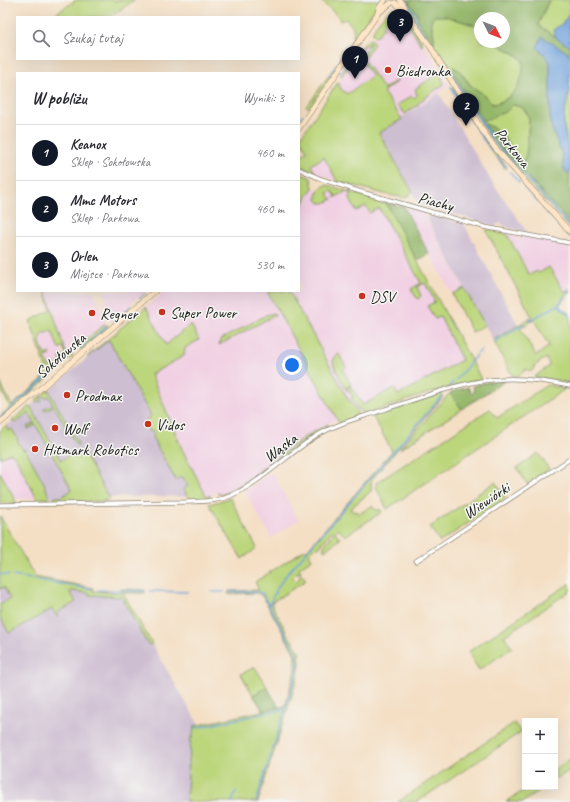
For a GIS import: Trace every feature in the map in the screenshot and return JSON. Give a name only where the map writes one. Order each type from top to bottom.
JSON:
[{"type":"street","name":"Parkowa","points":[[392,1],[405,7],[406,12],[437,56],[490,142],[570,232]]},
{"type":"street","points":[[300,127],[378,12],[392,1]]},
{"type":"street","name":"Piachy","points":[[300,169],[321,179],[358,191],[484,227],[570,243]]},
{"type":"street","name":"Sokołowska","points":[[0,423],[154,292]]},
{"type":"street","name":"Wąska","points":[[0,505],[210,501],[234,494],[249,485],[297,449],[327,430],[433,394],[478,382],[503,379],[529,380],[570,386]]},
{"type":"street","name":"Wiewiórki","points":[[416,561],[570,459]]},
{"type":"shaded area","points":[[393,8],[398,10],[400,9],[429,53],[430,52],[448,84],[448,87],[402,119],[372,76],[316,114],[363,47],[371,42],[375,36],[372,34],[373,30],[380,20]]},
{"type":"shaded area","points":[[439,93],[492,182],[527,232],[509,228],[500,223],[495,226],[419,204],[379,133]]},
{"type":"shaded area","points":[[324,157],[337,181],[315,173],[311,165]]},
{"type":"shaded area","name":"DSV","points":[[300,176],[310,186],[318,189],[328,185],[386,203],[481,379],[435,391],[366,414],[362,411],[357,413],[356,417],[288,292],[300,292]]},
{"type":"shaded area","points":[[404,207],[423,213],[464,288],[452,294]]},
{"type":"shaded area","points":[[426,217],[438,217],[464,224],[518,325],[493,340]]},
{"type":"shaded area","points":[[506,232],[514,234],[518,239],[522,239],[523,236],[570,247],[570,288],[568,291],[565,291],[539,274],[529,275]]},
{"type":"shaded area","points":[[45,292],[93,292],[106,319],[105,324],[66,354]]},
{"type":"shaded area","points":[[103,292],[146,292],[112,321],[110,320],[103,302],[107,299]]},
{"type":"shaded area","points":[[164,292],[268,292],[337,419],[304,437],[245,482],[221,495],[217,492],[207,497],[181,448],[165,406],[120,329]]},
{"type":"shaded area","points":[[54,330],[65,361],[48,374],[35,336]]},
{"type":"shaded area","points":[[109,339],[196,496],[46,498],[6,427]]},
{"type":"shaded area","points":[[6,427],[46,498],[15,499],[0,472],[0,433]]},
{"type":"shaded area","points":[[272,472],[298,520],[271,538],[245,491]]},
{"type":"shaded area","points":[[0,576],[98,593],[123,595],[199,725],[194,726],[188,802],[1,802]]},
{"type":"green space","points":[[76,0],[135,0],[111,16],[52,16]]},
{"type":"green space","points":[[381,0],[362,27],[364,28],[362,31],[309,108],[306,106],[350,45],[354,33],[353,27],[346,19],[340,21],[338,16],[321,1]]},
{"type":"green space","points":[[403,0],[407,0],[417,13],[418,21],[434,42],[431,20],[435,16],[442,15],[474,25],[474,48],[505,48],[521,59],[524,64],[524,70],[518,87],[504,100],[494,104],[472,87],[459,70],[450,66],[483,121],[507,111],[513,105],[519,106],[526,112],[529,120],[526,156],[523,161],[514,156],[508,142],[492,126],[489,131],[505,152],[570,223],[570,228],[510,163],[490,138],[447,68],[449,66],[447,62],[444,63],[408,13]]},
{"type":"green space","points":[[407,0],[549,0],[538,25],[570,47],[570,54],[565,51],[539,50],[547,57],[550,63],[550,116],[552,128],[562,154],[564,169],[570,176],[570,223],[505,152],[484,124],[490,126],[500,134],[509,144],[514,156],[523,161],[526,156],[529,120],[526,112],[519,106],[513,105],[507,111],[483,121],[449,66],[459,70],[470,85],[483,94],[492,104],[506,100],[512,95],[520,83],[523,61],[513,52],[504,48],[510,48],[510,12],[474,12],[474,25],[445,16],[435,16],[431,21],[434,43],[418,21],[417,13]]},
{"type":"green space","points":[[549,0],[570,0],[567,18],[554,30],[556,38],[537,25]]},
{"type":"green space","points":[[394,8],[398,10],[400,9],[418,35],[423,45],[422,46],[408,25],[405,23],[407,21],[401,21],[395,16],[382,25],[384,27],[378,35],[375,36],[372,34],[380,19]]},
{"type":"green space","points":[[369,39],[372,40],[371,42],[374,44],[363,59],[384,89],[397,80],[383,92],[402,119],[379,133],[412,191],[406,198],[388,195],[337,181],[324,157],[311,165],[315,173],[300,166],[300,156],[307,151],[300,138],[338,82],[341,89],[347,94],[372,76],[360,59],[370,43],[363,47],[341,76]]},
{"type":"green space","points":[[437,74],[441,76],[444,84],[405,114],[397,105],[412,96],[414,98],[417,95],[415,89]]},
{"type":"green space","points":[[452,86],[485,139],[507,167],[506,169],[477,130],[451,87]]},
{"type":"green space","points":[[570,87],[570,158],[564,126],[564,116]]},
{"type":"green space","points":[[300,173],[311,178],[313,188],[307,196],[300,214]]},
{"type":"green space","points":[[327,185],[386,203],[481,379],[435,391],[366,414],[361,411],[352,400],[351,398],[353,397],[349,390],[347,391],[346,389],[351,386],[363,405],[394,388],[398,395],[462,360],[440,317],[435,319],[427,306],[435,302],[425,283],[417,287],[421,296],[418,299],[411,289],[421,283],[379,208],[370,213],[366,206],[356,211],[349,197],[351,194],[345,192],[334,198],[336,196],[332,191],[328,193],[331,199],[333,199],[325,203],[320,203],[317,199],[318,192],[320,188]]},
{"type":"green space","points":[[386,203],[404,207],[429,254],[417,261]]},
{"type":"green space","points":[[487,229],[496,231],[497,233],[507,234],[529,275],[537,271],[539,273],[549,267],[564,291],[568,291],[570,288],[570,294],[568,293],[559,306],[570,314],[570,383],[534,377],[549,366],[546,358],[534,366],[535,368],[530,372],[527,369],[519,375],[520,376],[512,375],[493,340],[532,317],[487,232]],"holes":[[[534,320],[549,346],[536,356],[520,328]]]},
{"type":"green space","points":[[464,288],[485,325],[472,332],[452,294]]},
{"type":"green space","points":[[45,292],[66,353],[69,353],[70,350],[73,357],[68,359],[63,347],[60,348],[61,349],[58,347],[52,331],[41,334],[42,338],[40,339],[40,343],[45,355],[50,353],[51,355],[45,357],[49,367],[55,366],[51,370],[61,361],[60,357],[63,355],[65,363],[2,419],[0,416],[10,408],[0,387],[0,382],[12,406],[48,374],[30,321],[51,310]]},
{"type":"green space","points":[[268,292],[290,292],[348,399],[358,411],[356,417],[339,423]]},
{"type":"green space","points":[[146,307],[166,345],[191,324],[199,340],[185,348],[184,356],[151,374],[182,449],[207,497],[210,495],[210,499],[192,500],[187,496],[184,489],[188,486],[183,477],[176,480],[174,477],[152,437],[154,435],[152,431],[149,432],[145,425],[146,420],[151,416],[109,340],[87,357],[114,334],[115,335],[117,331]]},
{"type":"green space","points":[[274,313],[275,315],[219,345],[220,340],[266,315]]},
{"type":"green space","points":[[105,324],[106,326],[108,325],[108,327],[82,350],[77,347]]},
{"type":"green space","points":[[339,354],[346,367],[343,370],[351,385],[345,388],[333,361]]},
{"type":"green space","points":[[506,380],[462,409],[450,393],[468,387],[471,394],[474,392],[473,386]]},
{"type":"green space","points":[[547,385],[565,389],[387,509],[377,489],[376,483],[490,409],[497,418]]},
{"type":"green space","points":[[49,389],[79,445],[77,446],[54,406],[44,411],[44,408],[53,405],[49,396],[45,398],[43,396],[40,398],[42,401],[41,402],[35,401]]},
{"type":"green space","points":[[450,393],[462,409],[400,449]]},
{"type":"green space","points":[[442,394],[443,397],[372,479],[372,490],[350,509],[354,512],[357,511],[359,514],[372,506],[376,510],[381,510],[382,512],[345,536],[338,529],[335,531],[340,539],[324,551],[324,546],[334,533],[332,531],[319,548],[317,546],[309,554],[312,559],[299,568],[301,572],[295,573],[293,576],[293,579],[297,581],[302,574],[306,580],[271,603],[288,635],[299,651],[300,663],[298,676],[258,802],[186,802],[191,737],[193,737],[194,726],[285,706],[295,670],[295,654],[263,597],[258,593],[228,594],[229,591],[259,590],[255,582],[304,550],[307,550],[392,451],[373,417]]},
{"type":"green space","points":[[30,406],[61,460],[77,452],[79,453],[83,451],[108,497],[110,497],[107,501],[56,502],[54,498],[61,497],[72,490],[36,425],[28,429],[28,426],[35,424],[29,413],[16,423],[12,421]]},
{"type":"green space","points":[[8,424],[8,431],[12,429],[18,439],[17,440],[23,450],[25,449],[44,483],[49,497],[48,503],[46,498],[37,499],[15,456],[10,453],[0,458],[0,431]]},
{"type":"green space","points":[[328,424],[327,428],[299,444],[243,485],[222,496],[217,492],[221,495],[245,482],[304,437]]},
{"type":"green space","points":[[538,453],[549,469],[527,484],[517,468]]},
{"type":"green space","points":[[0,472],[15,499],[15,503],[0,503]]},
{"type":"green space","points":[[495,482],[506,498],[440,542],[430,527]]},
{"type":"green space","points":[[230,498],[257,548],[242,559],[209,504]]},
{"type":"green space","points":[[0,516],[35,577],[93,588],[93,591],[122,593],[120,589],[145,590],[145,593],[123,593],[152,644],[149,645],[147,643],[121,597],[89,595],[89,593],[72,591],[70,592],[76,602],[57,613],[57,617],[52,609],[9,633],[0,617],[0,604],[10,599],[4,587],[0,589]]},
{"type":"green space","points":[[570,583],[570,591],[504,636],[512,648],[479,670],[468,652]]},
{"type":"green space","points":[[255,667],[267,687],[253,695],[241,674]]},
{"type":"green space","points":[[267,687],[279,707],[263,711],[253,695]]},
{"type":"green space","points":[[514,723],[521,732],[417,802],[398,802]]},
{"type":"green space","points":[[570,759],[570,770],[558,778],[558,767]]},
{"type":"green space","points":[[524,790],[541,790],[523,802],[506,802]]},
{"type":"water","points":[[570,13],[570,47],[556,38],[553,30],[562,24]]},
{"type":"water","points":[[542,37],[570,54],[570,87],[564,116],[564,126],[570,158],[570,176],[564,169],[562,154],[552,128],[550,116],[550,63],[547,57],[537,47]]},
{"type":"waterway","points":[[377,5],[380,0]]},
{"type":"waterway","points":[[405,0],[415,14],[416,22],[444,62]]},
{"type":"waterway","points":[[357,35],[362,27]]},
{"type":"waterway","points":[[329,77],[355,38]]},
{"type":"waterway","points":[[340,73],[352,57]]},
{"type":"waterway","points":[[448,68],[494,142],[570,226]]},
{"type":"waterway","points":[[451,87],[481,136],[493,152]]},
{"type":"waterway","points":[[497,157],[506,167]]},
{"type":"waterway","points":[[510,172],[520,183]]},
{"type":"waterway","points":[[524,187],[540,204]]},
{"type":"waterway","points":[[543,208],[570,237]]},
{"type":"waterway","points":[[529,321],[558,305],[570,290]]},
{"type":"waterway","points":[[140,298],[145,294]]},
{"type":"waterway","points":[[558,305],[570,316]]},
{"type":"waterway","points":[[114,321],[131,306]]},
{"type":"waterway","points":[[494,342],[524,324]]},
{"type":"waterway","points":[[81,349],[107,326]]},
{"type":"waterway","points":[[471,361],[481,350]]},
{"type":"waterway","points":[[456,380],[471,362]]},
{"type":"waterway","points":[[1,417],[63,363]]},
{"type":"waterway","points":[[450,386],[453,382]]},
{"type":"waterway","points":[[269,605],[279,585],[287,574],[441,397]]},
{"type":"waterway","points":[[0,574],[9,575]]},
{"type":"waterway","points":[[13,576],[92,589]]},
{"type":"waterway","points":[[98,590],[145,591]]},
{"type":"waterway","points":[[150,591],[188,592]]},
{"type":"waterway","points":[[212,592],[224,592]]},
{"type":"waterway","points":[[229,592],[262,593],[297,655],[298,665],[296,675],[256,802]]},
{"type":"waterway","points":[[196,728],[284,709]]},
{"type":"waterway","points":[[232,802],[236,791]]},
{"type":"place","name":"Orlen","points":[[400,42]]},
{"type":"place","name":"Biedronka","points":[[388,70]]},
{"type":"place","name":"Keanox","points":[[355,79]]},
{"type":"place","name":"Mmc Motors","points":[[466,126]]},
{"type":"place","name":"DSV","points":[[362,296]]},
{"type":"place","name":"Super Power","points":[[162,312]]},
{"type":"place","name":"Regner","points":[[92,313]]},
{"type":"place","name":"Prodmax","points":[[67,395]]},
{"type":"place","name":"Vidos","points":[[148,424]]},
{"type":"place","name":"Wolf","points":[[55,428]]},
{"type":"place","name":"Hitmark Robotics","points":[[35,449]]}]
